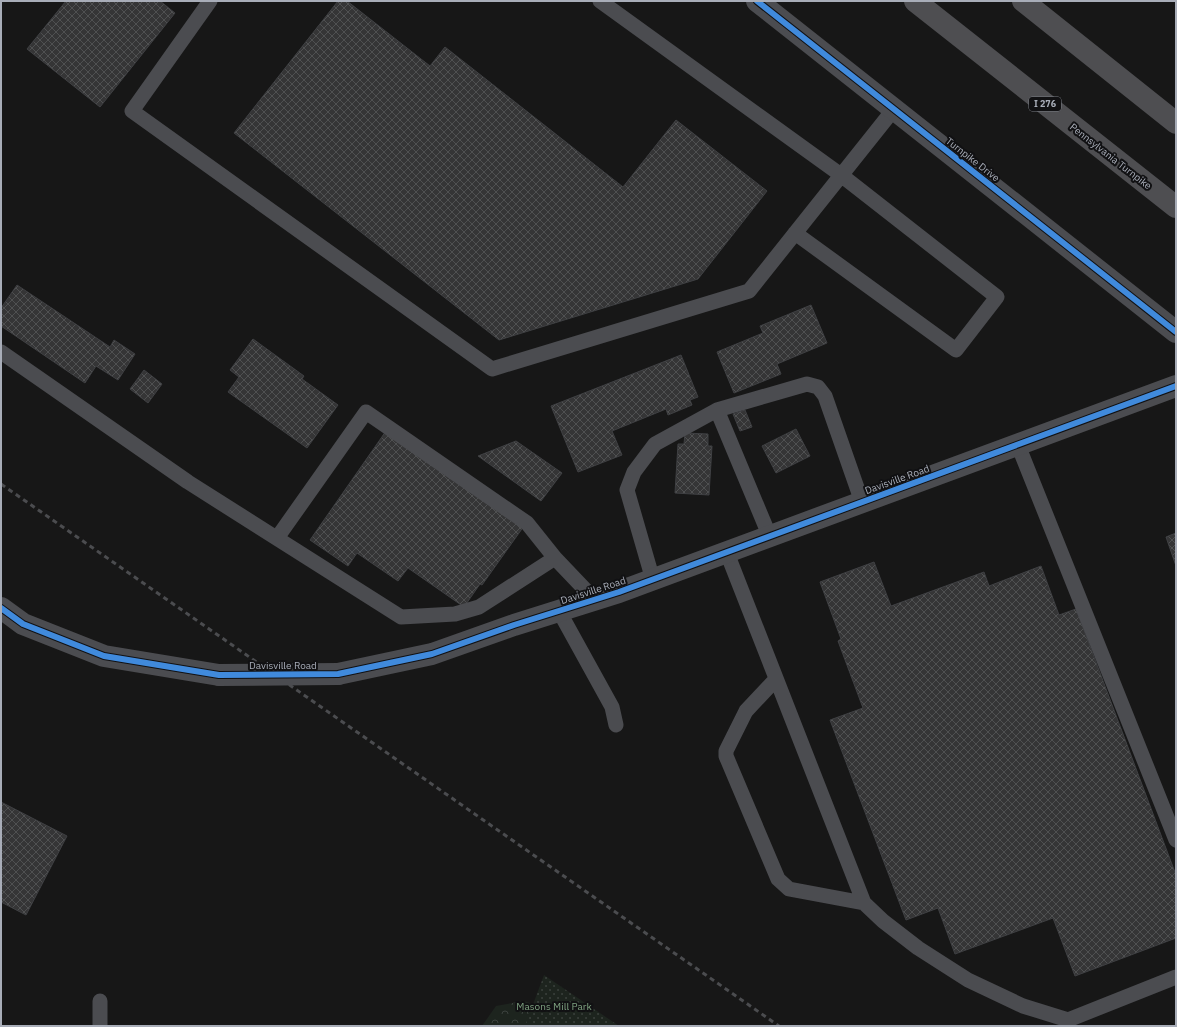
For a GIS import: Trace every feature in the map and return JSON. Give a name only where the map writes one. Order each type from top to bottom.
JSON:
[{"type":"highway","name":"Pennsylvania Turnpike","points":[[915,1],[1176,207]]},
{"type":"highway","points":[[1023,1],[1176,123]]},
{"type":"street","name":"Turnpike Drive","points":[[757,1],[1176,332]]},
{"type":"street","name":"Davisville Road","points":[[1,608],[23,624],[104,656],[220,675],[338,674],[432,654],[595,600],[727,553],[1176,386]]},
{"type":"lane","points":[[210,1],[132,111],[492,369],[749,291],[894,109]]},
{"type":"lane","points":[[600,1],[841,175],[998,297],[956,350],[795,233]]},
{"type":"lane","points":[[1,352],[188,482],[401,617],[455,614],[479,608],[555,558]]},
{"type":"lane","points":[[653,580],[627,490],[634,472],[655,444],[717,410],[807,384],[818,387],[825,396],[862,502]]},
{"type":"lane","points":[[717,410],[770,537]]},
{"type":"lane","points":[[277,538],[366,412],[527,523],[555,558],[595,600]]},
{"type":"lane","points":[[1018,445],[1176,840]]},
{"type":"lane","points":[[727,553],[864,903],[883,921],[918,948],[968,980],[1023,1006],[1068,1020],[1176,977]]},
{"type":"lane","points":[[559,611],[612,707],[616,725]]},
{"type":"lane","points":[[776,679],[746,711],[726,751],[726,756],[778,879],[789,889],[864,903]]},
{"type":"lane","points":[[100,1001],[100,1026]]},
{"type":"green space","name":"Masons Mill Park","points":[[544,975],[619,1026],[525,1026]]},
{"type":"green space","points":[[524,1001],[553,1011],[569,1026],[482,1026],[496,1006]]},
{"type":"building","points":[[66,1],[160,1],[175,13],[100,107],[27,49]]},
{"type":"building","points":[[338,1],[347,1],[430,66],[445,47],[623,187],[676,120],[767,191],[698,279],[499,340],[234,133]]},
{"type":"building","points":[[17,285],[110,347],[114,340],[135,354],[118,380],[96,366],[85,383],[1,326],[1,308]]},
{"type":"building","points":[[811,305],[827,343],[777,364],[781,374],[734,393],[717,352],[763,333],[760,326]]},
{"type":"building","points":[[253,339],[304,376],[302,379],[338,405],[307,448],[228,392],[239,377],[230,370]]},
{"type":"building","points":[[681,355],[698,397],[690,400],[692,405],[668,415],[666,409],[612,431],[622,455],[578,472],[551,406]]},
{"type":"building","points":[[144,370],[162,384],[148,403],[130,389]]},
{"type":"building","points":[[745,410],[752,427],[740,431],[733,414]]},
{"type":"building","points":[[796,429],[810,456],[776,473],[762,446]]},
{"type":"building","points":[[386,431],[524,526],[482,585],[480,584],[464,607],[408,568],[398,581],[357,553],[348,566],[310,540]]},
{"type":"building","points":[[685,433],[708,434],[708,446],[712,446],[709,495],[675,493],[678,444],[684,444]]},
{"type":"building","points":[[516,441],[562,473],[541,501],[478,456]]},
{"type":"building","points":[[1176,533],[1176,566],[1166,537]]},
{"type":"building","points":[[874,562],[891,606],[984,572],[989,586],[1041,566],[1059,615],[1076,609],[1176,875],[1176,938],[1075,976],[1053,918],[955,954],[938,908],[906,920],[830,720],[863,708],[838,641],[841,639],[820,582]]},
{"type":"building","points":[[1,802],[67,836],[26,915],[1,902]]},
{"type":"railway","points":[[1,484],[779,1026]]},
{"type":"cycle path","points":[[757,1],[1176,332]]},
{"type":"cycle path","points":[[1,608],[23,624],[104,656],[219,675],[338,674],[432,654],[514,625],[619,592],[1176,386]]}]
